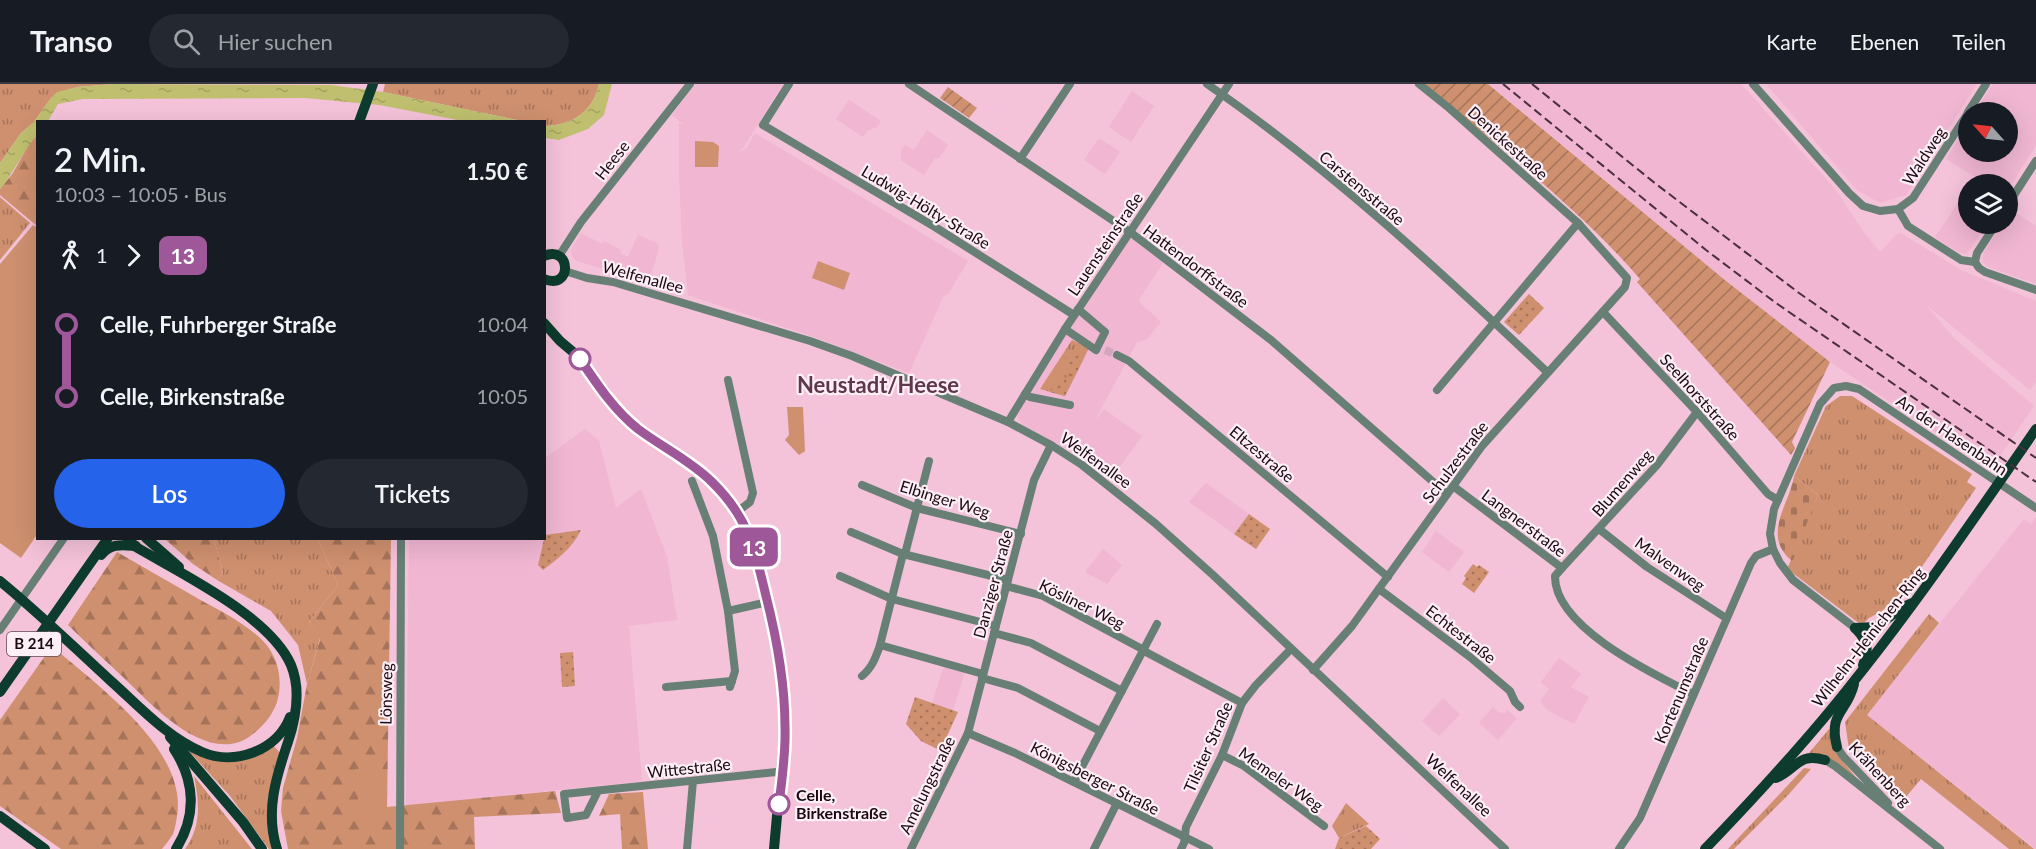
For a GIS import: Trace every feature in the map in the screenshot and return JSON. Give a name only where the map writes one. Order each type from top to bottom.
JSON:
[{"type":"main road","points":[[360,120],[373,84]]},
{"type":"main road","points":[[546,255],[559,256],[564,261],[565,271],[558,280],[546,280]]},
{"type":"main road","points":[[546,325],[579,357],[621,413],[637,428],[712,482],[737,512],[755,548],[778,645],[784,690],[785,728],[774,849]]},
{"type":"main road","name":"Wilhelm-Heinichen-Ring","points":[[1705,849],[1773,779],[1857,677],[1915,602],[2036,429]]},
{"type":"main road","name":"B 214","points":[[0,692],[107,540]]},
{"type":"main road","points":[[129,540],[252,619],[275,641],[291,666],[296,691],[295,715],[274,786],[271,806],[273,837],[277,849]]},
{"type":"main road","points":[[148,540],[190,577]]},
{"type":"main road","points":[[86,570],[109,548],[117,544],[136,546]]},
{"type":"main road","points":[[0,581],[159,726],[204,775],[262,849]]},
{"type":"main road","points":[[1855,628],[1876,627],[1903,607],[1915,602]]},
{"type":"main road","points":[[1837,747],[1834,733],[1835,723],[1851,698],[1867,655],[1868,646],[1864,637],[1855,628]]},
{"type":"main road","points":[[159,726],[201,752],[219,758],[242,756],[265,747],[282,732],[292,712],[296,691]]},
{"type":"main road","points":[[159,726],[182,763],[191,789],[192,805],[189,824],[176,849]]},
{"type":"main road","points":[[1773,779],[1788,773],[1801,759],[1814,757],[1825,760]]},
{"type":"main road","points":[[3,817],[45,849]]},
{"type":"street","name":"Heese","points":[[559,256],[581,222],[690,84]]},
{"type":"street","name":"Ludwig-Hölty-Straße","points":[[789,84],[763,124],[1076,312],[1105,332],[1101,350],[1065,329]]},
{"type":"street","name":"Hattendorffstraße","points":[[909,84],[1130,232],[1271,340],[1448,494]]},
{"type":"street","points":[[1020,159],[1070,84]]},
{"type":"street","name":"Carstensstraße","points":[[1207,84],[1351,195],[1547,372]]},
{"type":"street","name":"Lauensteinstraße","points":[[1008,422],[1076,312],[1229,84]]},
{"type":"street","name":"Denickestraße","points":[[1419,84],[1578,223],[1626,278]]},
{"type":"street","points":[[1753,84],[1863,206],[1880,211],[1898,209],[1908,226],[1961,260],[1975,262]]},
{"type":"street","name":"Waldweg","points":[[1975,102],[1986,84]]},
{"type":"street","name":"Waldweg","points":[[1898,209],[1913,198],[1958,128]]},
{"type":"street","points":[[2018,190],[2036,161]]},
{"type":"street","points":[[1437,390],[1578,223]]},
{"type":"street","points":[[1989,234],[1977,253],[1975,262],[1979,268],[2036,290]]},
{"type":"street","name":"Welfenallee","points":[[565,271],[587,278],[613,282],[810,340],[1008,422],[1051,445],[1090,471],[1156,524],[1505,849]]},
{"type":"street","name":"Schulzestraße","points":[[1313,670],[1352,626],[1482,446],[1625,287],[1626,278]]},
{"type":"street","name":"Seelhorststraße","points":[[1603,312],[1697,412],[1768,494],[1778,500]]},
{"type":"street","name":"Eltzestraße","points":[[1117,355],[1129,361],[1388,577]]},
{"type":"street","points":[[728,380],[753,493],[750,502],[737,512]]},
{"type":"street","name":"An der Hasenbahn","points":[[1778,500],[1820,404],[1834,388],[1852,387],[1866,394],[2036,508]]},
{"type":"street","points":[[1025,394],[1070,405]]},
{"type":"street","name":"Blumenweg","points":[[1562,568],[1657,465],[1697,412]]},
{"type":"street","name":"Danziger Straße","points":[[968,733],[1034,480],[1051,445]]},
{"type":"street","points":[[862,676],[868,671],[880,645],[929,461]]},
{"type":"street","points":[[666,687],[731,684],[735,671],[728,611],[713,536],[692,481]]},
{"type":"street","name":"Elbinger Weg","points":[[862,485],[917,508],[1021,534]]},
{"type":"street","name":"Langnerstraße","points":[[1453,486],[1562,568],[1555,576],[1555,588],[1580,623],[1608,647],[1653,674],[1694,694]]},
{"type":"street","points":[[1778,500],[1770,524],[1773,549],[1779,563],[1793,580],[1855,628]]},
{"type":"street","name":"Malvenweg","points":[[1599,529],[1647,567],[1726,618]]},
{"type":"street","name":"Kösliner Weg","points":[[851,532],[904,554],[1007,583],[1043,596],[1242,703]]},
{"type":"street","points":[[0,630],[63,540]]},
{"type":"street","name":"Lönsweg","points":[[400,849],[398,820],[402,540]]},
{"type":"street","name":"Kortenumstraße","points":[[1618,849],[1640,818],[1726,618],[1756,556],[1773,549]]},
{"type":"street","points":[[840,576],[892,599],[995,629],[1031,643],[1122,691]]},
{"type":"street","name":"Echtestraße","points":[[1379,589],[1470,657],[1510,691],[1520,707]]},
{"type":"street","points":[[728,611],[768,602]]},
{"type":"street","points":[[1074,782],[1157,624]]},
{"type":"street","points":[[880,645],[1018,688],[1100,731]]},
{"type":"street","name":"Tilsiter Straße","points":[[1181,849],[1185,827],[1222,755],[1242,703],[1291,649]]},
{"type":"street","name":"Königsberger Straße","points":[[968,733],[1015,753],[1176,833],[1185,835],[1209,849]]},
{"type":"street","name":"Amelungstraße","points":[[911,849],[968,733]]},
{"type":"street","name":"Krähenberg","points":[[1837,747],[1904,819]]},
{"type":"street","name":"Memeler Weg","points":[[1222,755],[1244,766],[1324,826]]},
{"type":"street","name":"Krähenberg","points":[[1825,760],[1940,849]]},
{"type":"street","name":"Wittestraße","points":[[598,791],[586,815],[567,818],[564,794],[782,773]]},
{"type":"street","points":[[687,849],[693,782]]},
{"type":"street","points":[[1094,849],[1117,803]]},
{"type":"shaded area","points":[[696,84],[783,84],[738,153],[747,148],[755,133],[968,261],[948,294],[943,297],[909,373],[811,336],[688,295],[682,242],[679,173],[679,124],[683,124],[672,115]]},
{"type":"shaded area","points":[[1489,84],[1741,84],[1835,189],[1880,252],[1899,232],[1961,270],[2036,301],[2036,382],[2030,390],[1925,304],[1955,339],[2034,406],[1991,469],[1830,362],[1726,281]]},
{"type":"shaded area","points":[[1766,84],[1977,84],[1965,102],[1958,102],[1958,114],[1906,195],[1880,203],[1857,190]]},
{"type":"shaded area","points":[[1993,84],[2036,84],[2036,146],[2018,174],[1970,174],[1946,159],[1958,140],[1958,162],[2018,162],[2018,102],[1981,102]]},
{"type":"shaded area","points":[[1132,91],[1154,106],[1131,142],[1109,127]]},
{"type":"shaded area","points":[[849,100],[881,121],[877,127],[867,131],[863,137],[836,119]]},
{"type":"shaded area","points":[[927,130],[948,145],[938,159],[935,158],[924,175],[901,160],[901,150],[905,145],[914,150]]},
{"type":"shaded area","points":[[1099,138],[1120,152],[1105,174],[1084,160]]},
{"type":"shaded area","points":[[1958,203],[1958,234],[1980,234],[1965,254],[1959,253],[1935,237]]},
{"type":"shaded area","points":[[2018,214],[2036,226],[2036,284],[1989,267],[1982,262],[1984,252],[1996,234],[2018,234]]},
{"type":"shaded area","points":[[581,233],[602,244],[604,241],[621,250],[620,253],[628,257],[638,235],[657,243],[659,247],[649,283],[577,261],[572,257],[571,250]]},
{"type":"shaded area","points":[[1128,239],[1132,239],[1163,263],[1138,301],[1161,322],[1146,340],[1137,342],[1094,422],[1104,409],[1142,436],[1119,468],[1113,464],[1107,471],[1082,453],[1084,450],[1079,447],[1074,453],[1021,424],[1016,413],[1078,312]]},
{"type":"shaded area","points":[[585,429],[599,441],[616,508],[641,489],[667,557],[677,620],[629,626],[642,781],[406,806],[409,540],[546,540],[546,457]]},
{"type":"shaded area","points":[[1206,483],[1249,514],[1234,534],[1189,502]]},
{"type":"shaded area","points":[[2036,517],[2036,849],[1866,715],[2024,519],[2031,524]]},
{"type":"shaded area","points":[[1436,531],[1464,552],[1449,572],[1422,552]]},
{"type":"shaded area","points":[[1103,549],[1122,565],[1107,584],[1085,572]]},
{"type":"shaded area","points":[[1559,658],[1581,674],[1571,687],[1589,697],[1574,724],[1547,710],[1540,701],[1549,689],[1541,682]]},
{"type":"shaded area","points":[[944,666],[965,672],[953,710],[932,703]]},
{"type":"shaded area","points":[[1443,698],[1460,714],[1439,736],[1422,721]]},
{"type":"shaded area","points":[[1493,707],[1498,712],[1505,713],[1507,710],[1517,718],[1498,740],[1479,723]]},
{"type":"green space","points":[[0,84],[113,84],[77,87],[51,98],[33,123],[21,133],[0,163]]},
{"type":"green space","points":[[385,84],[599,84],[592,102],[580,115],[564,123],[546,126],[546,120],[517,120],[383,92]]},
{"type":"green space","points":[[1425,84],[1488,84],[1726,281],[1830,362],[1792,442],[1795,448],[1791,455],[1637,282],[1640,279],[1616,252],[1564,202]]},
{"type":"green space","points":[[948,87],[977,108],[969,118],[940,98]]},
{"type":"green space","points":[[36,136],[36,225],[0,195],[0,189],[13,173]]},
{"type":"green space","points":[[695,141],[713,142],[719,146],[718,167],[695,167]]},
{"type":"green space","points":[[0,197],[30,223],[0,260]]},
{"type":"green space","points":[[33,225],[36,227],[36,536],[21,558],[0,543],[0,264]]},
{"type":"green space","points":[[818,261],[850,273],[844,290],[812,278]]},
{"type":"green space","points":[[1529,294],[1544,308],[1519,335],[1504,322]]},
{"type":"green space","points":[[1072,340],[1089,348],[1065,396],[1040,389]]},
{"type":"green space","points":[[1076,353],[1084,358],[1065,396],[1050,392],[1058,379],[1069,377],[1072,372],[1065,363],[1065,358]]},
{"type":"green space","points":[[1840,396],[1852,396],[1972,474],[1967,482],[1976,488],[1910,584],[1882,611],[1860,624],[1790,571],[1788,567],[1818,495],[1794,476],[1826,406]]},
{"type":"green space","points":[[787,407],[803,407],[805,451],[799,455],[785,440],[789,435]]},
{"type":"green space","points":[[1794,476],[1818,495],[1792,561],[1783,551],[1778,531]]},
{"type":"green space","points":[[1249,514],[1270,529],[1256,549],[1234,534]]},
{"type":"green space","points":[[581,530],[569,547],[543,570],[538,565],[546,535]]},
{"type":"green space","points":[[166,540],[214,540],[223,573],[217,580],[193,564]]},
{"type":"green space","points":[[214,540],[318,540],[338,585],[309,622],[320,638],[307,684],[298,645],[271,611],[217,580],[223,573]]},
{"type":"green space","points":[[318,540],[391,540],[387,807],[555,791],[561,813],[474,817],[475,849],[288,849],[281,811],[283,788],[320,639],[309,622],[338,585]]},
{"type":"green space","points":[[117,552],[236,620],[251,630],[269,648],[278,670],[279,694],[270,716],[253,734],[236,743],[219,744],[201,739],[183,730],[150,703],[68,625]]},
{"type":"green space","points":[[1473,564],[1489,572],[1474,593],[1462,584],[1466,578],[1464,576]]},
{"type":"green space","points":[[1929,614],[1939,623],[1867,715],[2034,849],[2009,849],[1921,779],[1901,803],[1849,749],[1845,722]]},
{"type":"green space","points":[[52,646],[135,720],[154,743],[168,767],[177,791],[177,816],[173,834],[162,849],[61,849],[0,806],[0,720]]},
{"type":"green space","points":[[573,652],[575,686],[562,687],[560,653]]},
{"type":"green space","points":[[915,697],[958,712],[947,736],[954,745],[949,755],[921,741],[906,724]]},
{"type":"green space","points":[[1831,729],[1840,758],[1859,781],[1809,753]]},
{"type":"green space","points":[[273,745],[280,753],[273,849],[269,849],[230,796],[187,749],[201,756],[230,761]]},
{"type":"green space","points":[[1804,768],[1811,769],[1734,849],[1728,849]]},
{"type":"green space","points":[[355,769],[387,769],[387,816],[360,816],[358,793],[355,792]]},
{"type":"green space","points":[[194,776],[252,849],[185,849],[197,823]]},
{"type":"green space","points":[[643,792],[648,849],[622,849],[620,814],[599,816],[609,794]]},
{"type":"green space","points":[[1346,803],[1369,824],[1339,838],[1332,826]]},
{"type":"green space","points":[[1366,826],[1380,839],[1371,849],[1335,849],[1339,838]]},
{"type":"water","points":[[113,84],[331,85],[383,92],[517,120],[458,120],[379,105],[305,98],[83,99],[58,104],[49,120],[36,120],[36,136],[0,189],[0,163],[21,133],[33,123],[57,92],[77,87]]},
{"type":"water","points":[[599,84],[612,84],[604,115],[588,129],[559,140],[546,138],[546,126],[564,123],[580,115],[596,94]]},
{"type":"tunnel","points":[[1105,350],[1117,355]]},
{"type":"railway","points":[[1503,84],[1706,250],[1776,303],[2036,482]]},
{"type":"railway","points":[[1532,84],[1656,184],[1799,293],[2036,458]]},
{"type":"bus line","name":"13","points":[[580,359],[609,399],[637,428],[712,482],[737,512],[755,548],[779,651],[782,676],[785,728],[779,804]]},
{"type":"place","name":"Celle, Birkenstraße","points":[[779,804]]},
{"type":"district","name":"Neustadt/Heese","points":[[878,385]]}]
